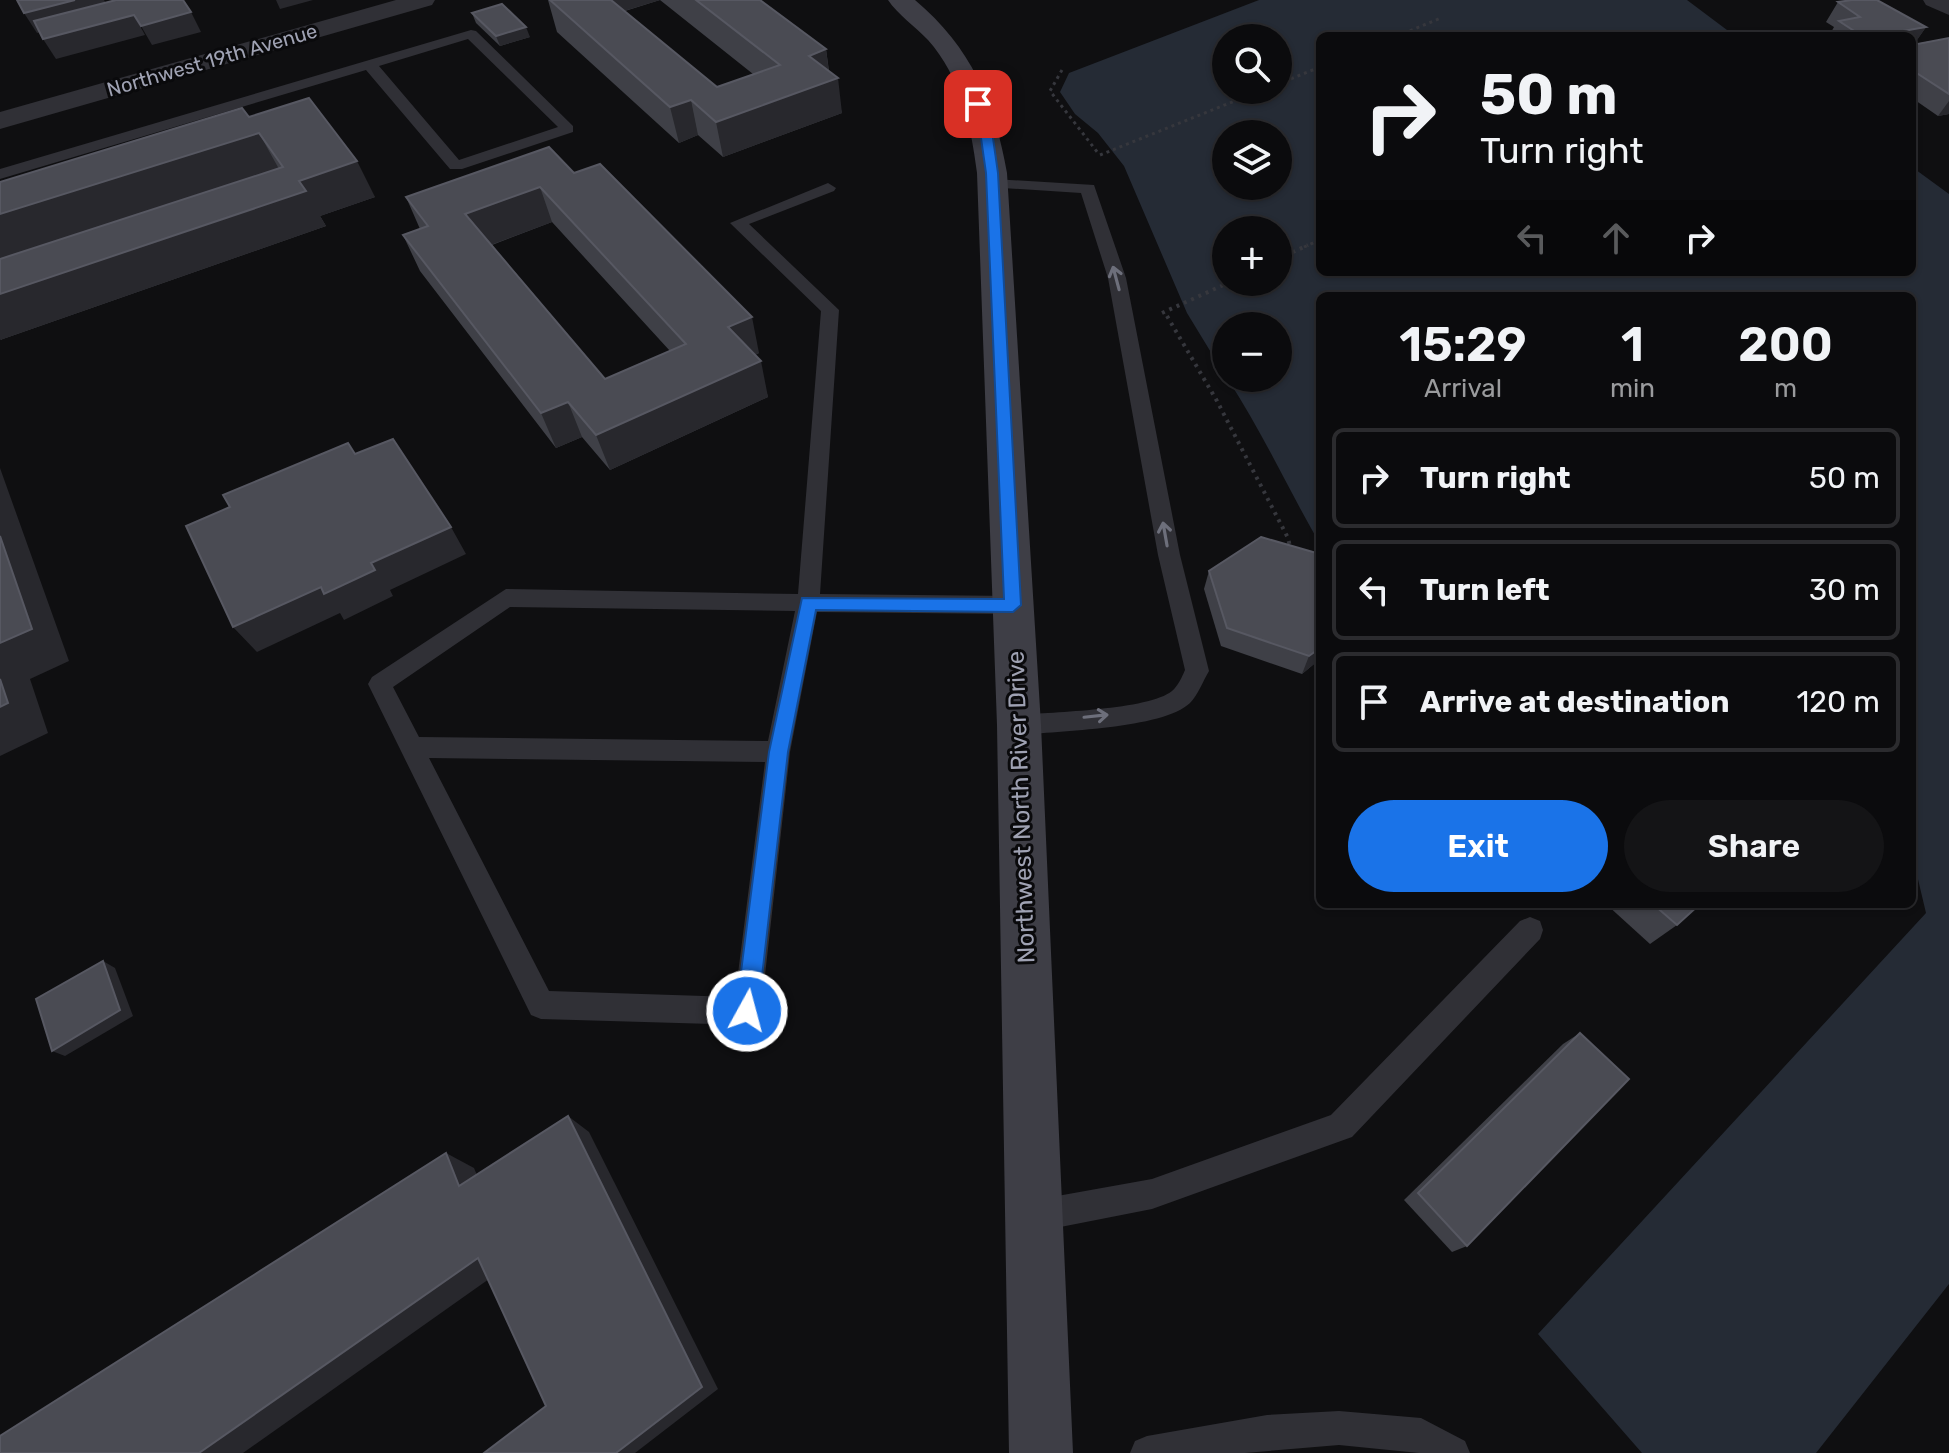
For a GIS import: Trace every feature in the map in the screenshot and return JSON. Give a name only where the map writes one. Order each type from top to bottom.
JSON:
[{"type":"street","name":"Northwest 19th Avenue","points":[[0,121],[423,0]]},
{"type":"street","name":"Northwest North River Drive","points":[[900,0],[943,38],[964,70],[986,131],[993,184],[1019,725],[1041,1453]]},
{"type":"street","points":[[1935,0],[1949,8]]},
{"type":"lane","points":[[0,174],[471,34],[568,129],[456,166],[370,65]]},
{"type":"lane","points":[[993,184],[1088,188],[1117,278],[1169,555],[1197,671],[1180,699],[1163,707],[1142,713],[1019,725]]},
{"type":"lane","points":[[828,188],[738,223],[830,310],[808,603],[778,752],[747,1011],[541,1005],[380,684],[506,598],[808,603],[1013,605]]},
{"type":"lane","points":[[412,747],[778,752]]},
{"type":"lane","points":[[1035,1216],[1152,1194],[1341,1126],[1530,930]]},
{"type":"lane","points":[[1147,1453],[1267,1432],[1339,1428],[1421,1435],[1453,1453]]},
{"type":"path","points":[[1407,32],[1441,18]]},
{"type":"path","points":[[1292,78],[1316,69]]},
{"type":"path","points":[[1062,70],[1050,91],[1107,168]]},
{"type":"path","points":[[1099,155],[1227,104]]},
{"type":"path","points":[[1292,253],[1316,242]]},
{"type":"path","points":[[1170,310],[1212,290]]},
{"type":"path","points":[[1161,306],[1217,401],[1288,538],[1291,553]]},
{"type":"shaded area","points":[[1259,0],[1687,0],[1730,32],[1316,32],[1316,276],[1916,276],[1916,170],[1949,194],[1949,1284],[1816,1453],[1642,1453],[1538,1334],[1926,913],[1916,871],[1916,292],[1316,292],[1316,537],[1236,392],[1292,392],[1292,312],[1212,312],[1212,354],[1187,313],[1124,166],[1098,133],[1075,114],[1060,92],[1069,73]]},
{"type":"building","points":[[17,0],[75,0],[24,13]]},
{"type":"building","points":[[116,0],[183,0],[191,12],[141,26],[134,15],[43,39],[34,21]]},
{"type":"building","points":[[550,0],[611,0],[717,87],[780,65],[696,0],[760,0],[826,49],[809,56],[838,78],[716,122],[691,100],[670,107]]},
{"type":"building","points":[[1877,0],[1926,27],[1897,32],[1856,32],[1839,21],[1860,17],[1838,2]]},
{"type":"building","points":[[502,4],[526,27],[496,36],[472,13]]},
{"type":"building","points":[[1949,38],[1949,94],[1916,73],[1916,44]]},
{"type":"building","points":[[309,98],[357,161],[299,181],[306,191],[0,294],[0,259],[283,167],[259,133],[0,214],[0,182],[242,108],[249,117]]},
{"type":"building","points":[[549,147],[574,173],[600,164],[752,317],[728,327],[761,361],[596,435],[568,402],[541,413],[403,235],[428,226],[406,197]],"holes":[[[540,187],[686,344],[605,379],[465,214]]]},
{"type":"building","points":[[393,439],[451,527],[371,563],[375,570],[324,594],[321,587],[233,627],[186,526],[230,507],[223,495],[348,443],[355,454]]},
{"type":"building","points":[[0,536],[32,629],[0,643]]},
{"type":"building","points":[[1261,537],[1316,553],[1316,651],[1309,656],[1227,628],[1209,571]]},
{"type":"building","points":[[0,679],[8,703],[0,707]]},
{"type":"building","points":[[1658,908],[1696,908],[1677,925]]},
{"type":"building","points":[[103,961],[120,1010],[52,1051],[36,999]]},
{"type":"building","points":[[1580,1033],[1629,1079],[1467,1246],[1418,1193]]},
{"type":"building","points":[[568,1116],[702,1387],[616,1453],[484,1453],[546,1406],[478,1258],[199,1453],[0,1453],[0,1436],[446,1153],[459,1186]]},
{"type":"route","points":[[747,1011],[778,752],[808,603],[1013,605],[992,173],[986,131],[978,104]]}]
